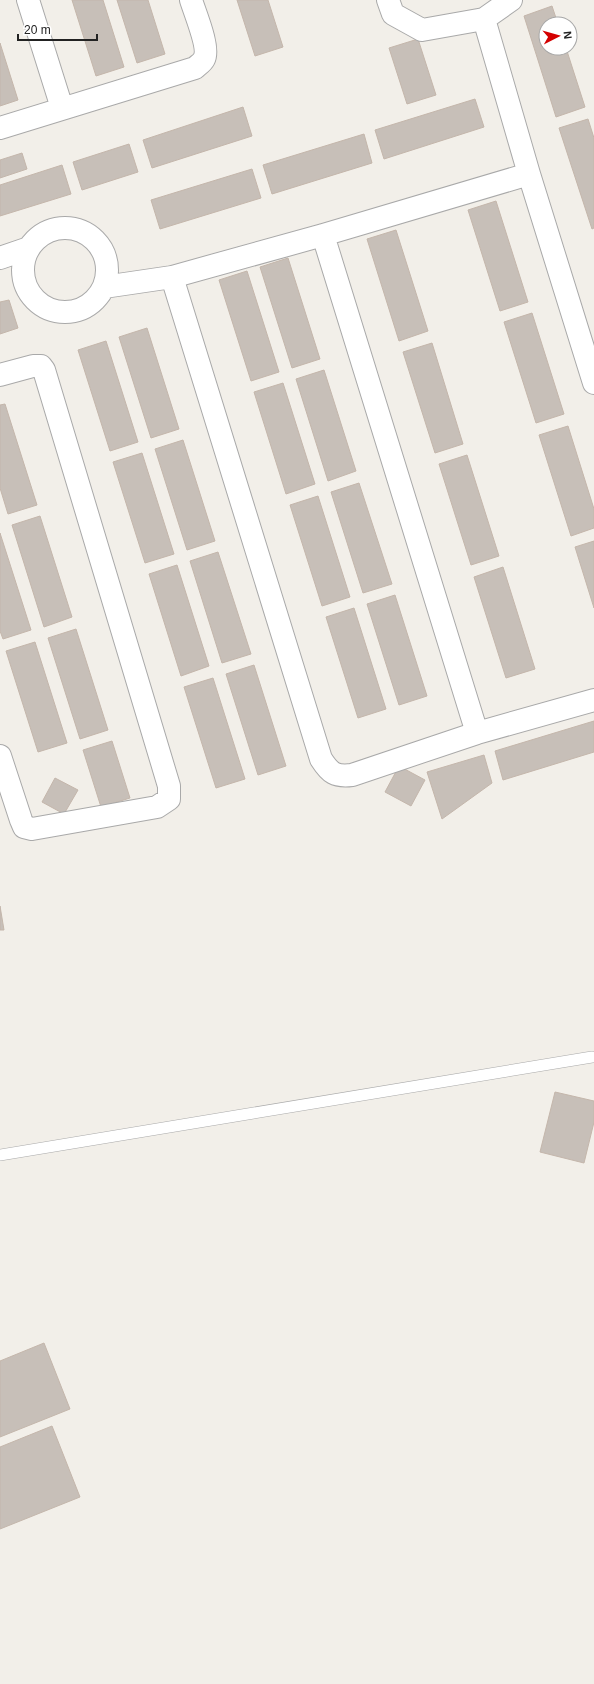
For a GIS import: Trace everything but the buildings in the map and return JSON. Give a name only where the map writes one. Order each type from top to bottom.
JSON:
[{"type":"street","points":[[28,0],[62,108]]},
{"type":"street","points":[[0,128],[195,68],[201,64],[205,59],[205,45],[192,0]]},
{"type":"street","points":[[388,0],[394,14],[422,30],[484,19],[511,0]]},
{"type":"street","points":[[484,19],[529,174],[594,383]]},
{"type":"street","points":[[104,287],[172,277],[323,235],[529,174]]},
{"type":"street","points":[[64,228],[78,230],[84,233],[99,246],[106,259],[107,273],[104,287],[91,303],[86,307],[73,312],[59,312],[46,308],[35,299],[27,288],[23,275],[24,261],[29,248],[38,238],[50,231],[64,228]]},
{"type":"street","points":[[323,235],[477,733]]},
{"type":"street","points":[[0,258],[29,248]]},
{"type":"street","points":[[172,277],[319,752],[328,769],[333,774],[340,777],[352,775],[477,733],[594,700]]},
{"type":"street","points":[[0,376],[33,366],[41,366],[44,370],[169,786],[169,799],[157,807],[32,829],[24,827],[0,756]]},
{"type":"lane","points":[[0,1155],[592,1057]]}]
